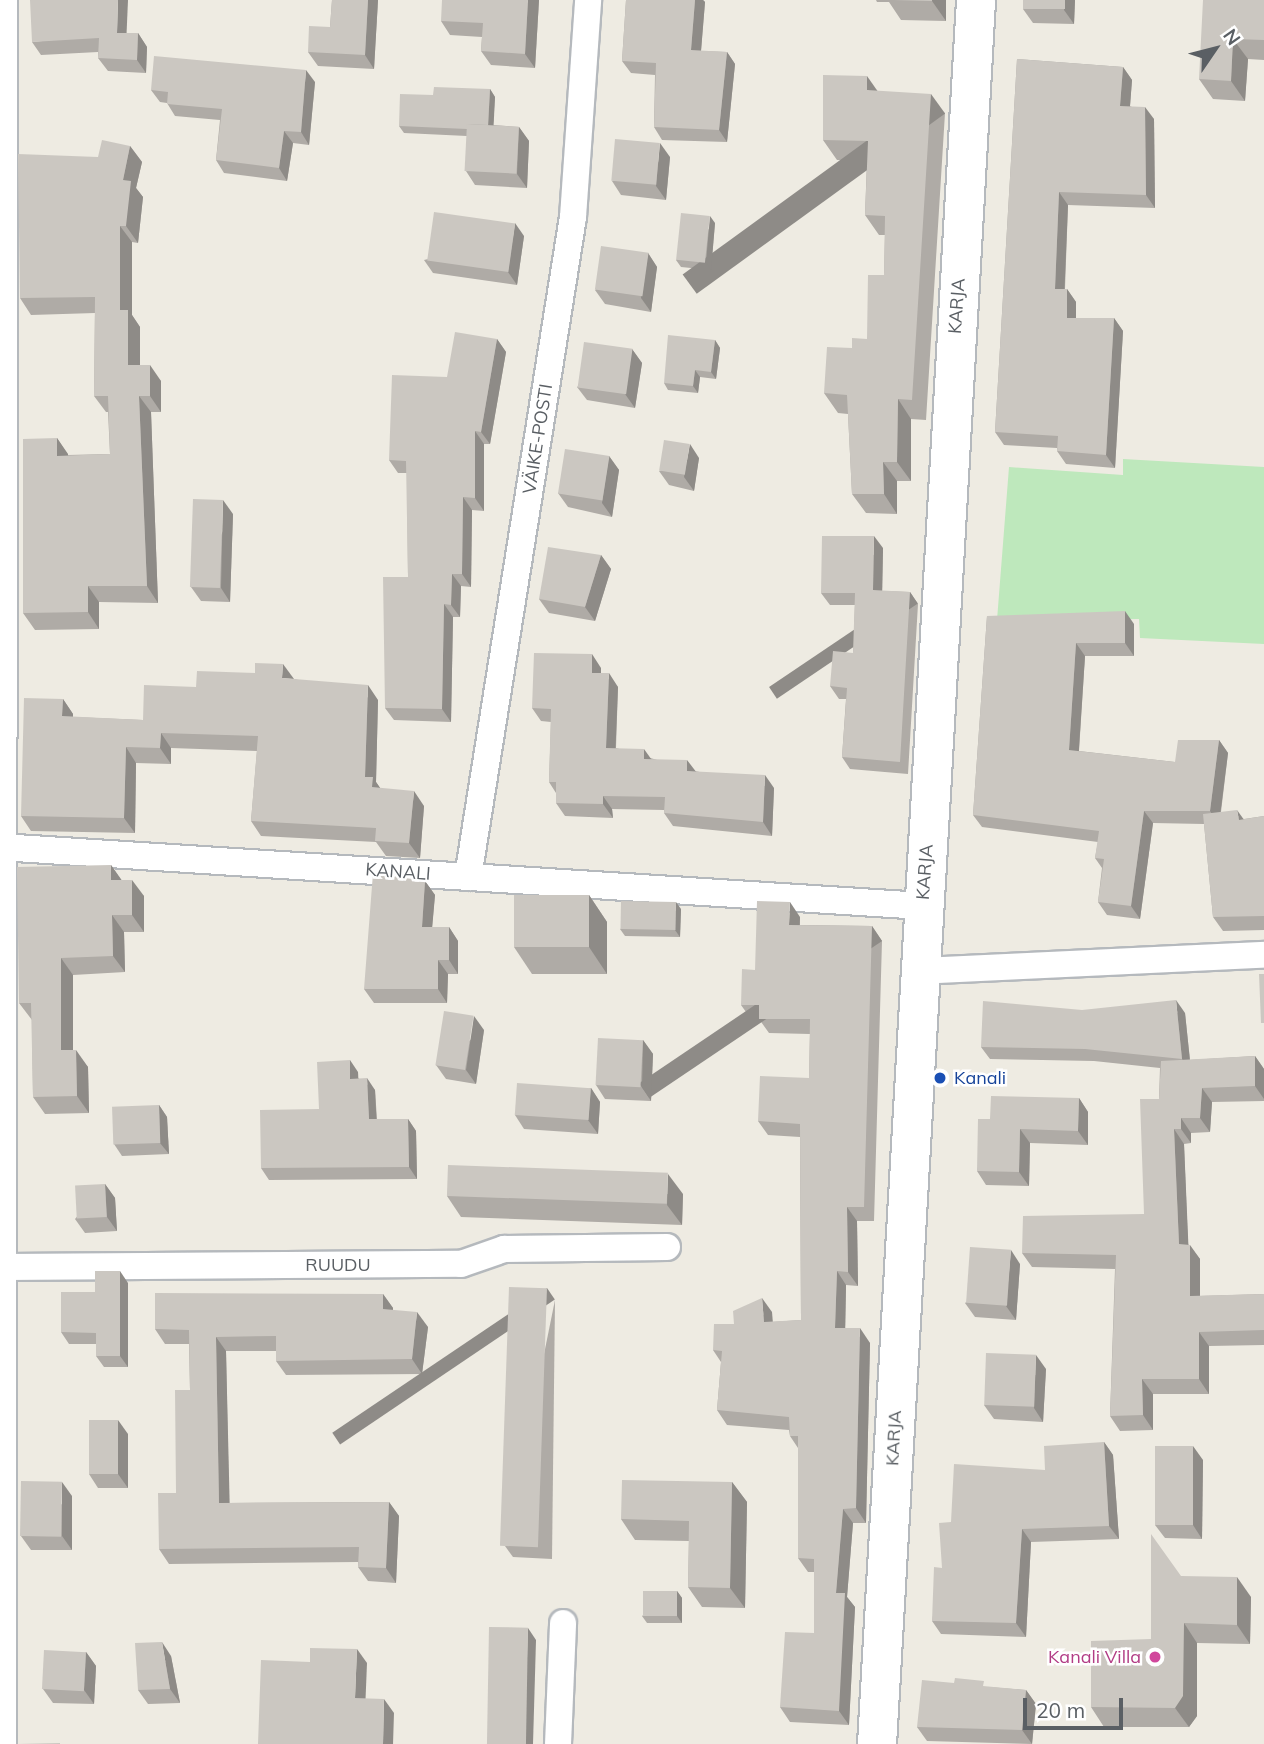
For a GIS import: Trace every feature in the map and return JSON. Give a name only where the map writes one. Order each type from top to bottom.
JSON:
[{"type":"street","points":[[3,1744],[4,0]]},
{"type":"street","name":"VÄIKE-POSTI","points":[[468,877],[573,217],[589,0]]},
{"type":"street","name":"KARJA","points":[[877,1744],[976,0]]},
{"type":"street","name":"KANALI","points":[[3,847],[923,906]]},
{"type":"street","points":[[919,971],[1264,955]]},
{"type":"street","name":"RUUDU","points":[[5,1267],[461,1264],[504,1249],[667,1247]]},
{"type":"street","points":[[558,1744],[563,1623]]},
{"type":"green space","points":[[1123,459],[1264,467],[1264,644],[1140,638],[1139,619],[997,620],[1009,467],[1123,475]]},
{"type":"building","points":[[30,0],[118,0],[117,33],[138,33],[137,60],[98,58],[99,38],[32,42]]},
{"type":"building","points":[[332,0],[368,0],[365,55],[308,52],[309,26],[330,27]]},
{"type":"building","points":[[442,0],[528,0],[525,54],[481,51],[483,23],[441,21]]},
{"type":"building","points":[[626,0],[695,0],[691,50],[727,52],[719,130],[654,127],[656,63],[622,61]]},
{"type":"building","points":[[1023,0],[1065,0],[1065,9],[1023,9]]},
{"type":"building","points":[[1203,0],[1264,0],[1264,40],[1233,39],[1231,81],[1199,79]]},
{"type":"building","points":[[154,56],[306,70],[301,132],[284,131],[279,168],[216,160],[222,109],[167,104],[168,92],[151,90]]},
{"type":"building","points":[[1017,59],[1123,67],[1120,106],[1145,107],[1146,195],[1059,192],[1055,289],[1067,289],[1067,318],[1114,318],[1106,455],[1057,451],[1058,436],[995,432]]},
{"type":"building","points":[[823,75],[867,76],[867,90],[931,94],[912,400],[898,399],[897,462],[883,462],[884,494],[852,494],[847,395],[824,393],[827,347],[852,348],[852,338],[867,339],[868,275],[884,275],[885,216],[865,215],[868,141],[823,140]]},
{"type":"building","points":[[434,87],[490,89],[488,125],[467,124],[467,129],[399,126],[400,94],[433,95]]},
{"type":"building","points":[[467,124],[519,127],[516,174],[465,171]]},
{"type":"building","points":[[615,139],[660,143],[656,185],[611,181]]},
{"type":"building","points":[[102,140],[130,146],[123,180],[131,181],[126,226],[120,226],[120,310],[128,310],[128,365],[150,365],[150,396],[139,396],[147,586],[88,586],[88,612],[23,613],[23,439],[57,438],[57,456],[110,454],[108,396],[94,396],[95,297],[20,298],[18,154],[98,157]]},
{"type":"building","points":[[434,212],[515,223],[508,272],[427,261]]},
{"type":"building","points":[[681,213],[710,216],[705,263],[676,260]]},
{"type":"building","points":[[601,246],[649,253],[642,296],[595,290]]},
{"type":"building","points":[[455,332],[497,339],[481,432],[475,431],[475,498],[463,497],[462,574],[452,574],[451,605],[444,604],[442,709],[385,708],[383,577],[408,577],[406,461],[389,460],[392,375],[447,377]]},
{"type":"building","points":[[668,335],[715,340],[711,372],[695,370],[693,386],[664,383]]},
{"type":"building","points":[[584,342],[633,349],[626,394],[578,388]]},
{"type":"building","points":[[664,440],[690,444],[685,475],[659,471]]},
{"type":"building","points":[[565,449],[609,456],[602,500],[558,493]]},
{"type":"building","points":[[193,499],[223,500],[220,588],[190,587]]},
{"type":"building","points":[[822,536],[874,536],[873,590],[910,592],[900,762],[842,757],[847,688],[830,686],[833,651],[853,653],[855,593],[821,593]]},
{"type":"building","points":[[548,547],[601,555],[585,607],[539,599]]},
{"type":"building","points":[[1125,611],[1125,643],[1076,643],[1069,750],[1175,762],[1178,740],[1219,740],[1210,811],[1144,811],[1131,906],[1098,902],[1104,859],[1095,858],[1099,831],[973,815],[987,616]]},
{"type":"building","points":[[534,653],[592,654],[592,673],[609,673],[606,748],[644,749],[644,759],[687,760],[687,771],[765,775],[763,822],[664,813],[665,797],[603,796],[603,804],[556,803],[556,782],[549,782],[551,709],[532,708]]},
{"type":"building","points":[[255,663],[283,664],[282,678],[368,685],[365,777],[373,777],[372,787],[414,791],[409,843],[375,841],[376,828],[251,821],[258,736],[161,733],[160,748],[126,747],[124,818],[21,816],[24,698],[63,699],[62,716],[143,720],[144,685],[196,687],[197,671],[255,673]]},
{"type":"building","points":[[1237,810],[1239,820],[1264,816],[1264,916],[1213,917],[1203,814]]},
{"type":"building","points":[[111,865],[111,880],[132,880],[132,915],[112,915],[113,956],[61,958],[61,1050],[76,1050],[77,1096],[33,1097],[31,1003],[19,1003],[17,867]]},
{"type":"building","points":[[373,873],[425,881],[422,927],[449,927],[449,960],[438,960],[438,989],[364,989]]},
{"type":"building","points":[[514,895],[589,895],[589,947],[514,947]]},
{"type":"building","points":[[621,901],[676,902],[676,930],[621,929]]},
{"type":"building","points":[[757,901],[790,902],[789,925],[872,926],[864,1207],[847,1207],[848,1272],[837,1271],[835,1328],[860,1328],[856,1508],[843,1509],[836,1593],[845,1593],[839,1711],[780,1707],[785,1632],[814,1633],[814,1559],[798,1558],[798,1436],[790,1436],[789,1417],[717,1410],[722,1351],[713,1350],[714,1324],[734,1324],[733,1311],[762,1298],[764,1322],[801,1320],[800,1124],[758,1121],[760,1076],[809,1078],[810,1019],[759,1019],[759,1005],[741,1005],[742,969],[755,970]]},
{"type":"building","points":[[1259,974],[1264,974],[1264,1023],[1261,1023]]},
{"type":"building","points":[[1176,1000],[1182,1059],[1085,1049],[981,1047],[983,1001],[1082,1010]]},
{"type":"building","points":[[444,1011],[474,1016],[465,1070],[435,1065]]},
{"type":"building","points":[[598,1038],[643,1040],[640,1087],[596,1085]]},
{"type":"building","points":[[1255,1056],[1255,1086],[1202,1088],[1200,1118],[1181,1118],[1181,1129],[1174,1129],[1179,1244],[1190,1245],[1190,1296],[1264,1294],[1264,1330],[1199,1332],[1199,1379],[1142,1379],[1143,1415],[1110,1416],[1116,1255],[1022,1253],[1023,1216],[1144,1214],[1140,1099],[1159,1099],[1161,1061]]},
{"type":"building","points":[[350,1060],[350,1079],[367,1078],[369,1119],[408,1119],[409,1167],[261,1168],[260,1110],[319,1109],[317,1062]]},
{"type":"building","points":[[517,1083],[591,1088],[589,1120],[515,1115]]},
{"type":"building","points":[[991,1096],[1079,1098],[1078,1131],[1020,1129],[1019,1172],[977,1171],[978,1119],[990,1119]]},
{"type":"building","points":[[159,1105],[160,1143],[113,1145],[112,1107]]},
{"type":"building","points":[[448,1165],[668,1173],[667,1204],[447,1196]]},
{"type":"building","points":[[105,1184],[107,1217],[77,1219],[75,1186]]},
{"type":"building","points":[[970,1247],[1011,1250],[1007,1306],[966,1303]]},
{"type":"building","points":[[95,1271],[120,1271],[120,1356],[96,1356],[96,1333],[61,1332],[61,1292],[95,1292]]},
{"type":"building","points":[[509,1287],[547,1288],[538,1547],[500,1546]]},
{"type":"building","points":[[155,1293],[383,1294],[383,1309],[417,1312],[412,1359],[276,1361],[276,1336],[216,1337],[219,1503],[389,1502],[386,1568],[358,1567],[359,1547],[159,1549],[158,1493],[176,1493],[175,1390],[190,1390],[189,1330],[155,1329]]},
{"type":"building","points":[[986,1353],[1036,1355],[1034,1407],[984,1405]]},
{"type":"building","points":[[89,1420],[118,1420],[118,1474],[89,1474]]},
{"type":"building","points":[[1104,1442],[1109,1526],[1022,1529],[1016,1623],[932,1621],[934,1567],[942,1568],[939,1523],[951,1522],[954,1464],[1045,1470],[1044,1446]]},
{"type":"building","points":[[1155,1446],[1193,1446],[1193,1525],[1155,1525]]},
{"type":"building","points":[[622,1480],[732,1482],[730,1588],[688,1587],[689,1521],[621,1519]]},
{"type":"building","points":[[21,1481],[62,1482],[61,1537],[20,1536]]},
{"type":"building","points":[[1151,1534],[1181,1576],[1237,1577],[1237,1625],[1184,1623],[1183,1696],[1175,1708],[1091,1707],[1091,1641],[1151,1639]]},
{"type":"building","points":[[643,1591],[677,1591],[677,1616],[643,1616]]},
{"type":"building","points":[[489,1627],[528,1628],[526,1744],[487,1744]]},
{"type":"building","points":[[162,1642],[170,1689],[138,1690],[135,1643]]},
{"type":"building","points":[[310,1648],[357,1649],[355,1698],[384,1699],[383,1744],[258,1744],[261,1660],[310,1662]]},
{"type":"building","points":[[44,1650],[86,1652],[84,1691],[42,1689]]},
{"type":"building","points":[[955,1678],[984,1681],[983,1686],[1026,1690],[1022,1730],[917,1727],[922,1680],[954,1683]]},
{"type":"place","name":"Kanali","points":[[940,1078]]},
{"type":"place","name":"Kanali Villa","points":[[1155,1657]]}]
